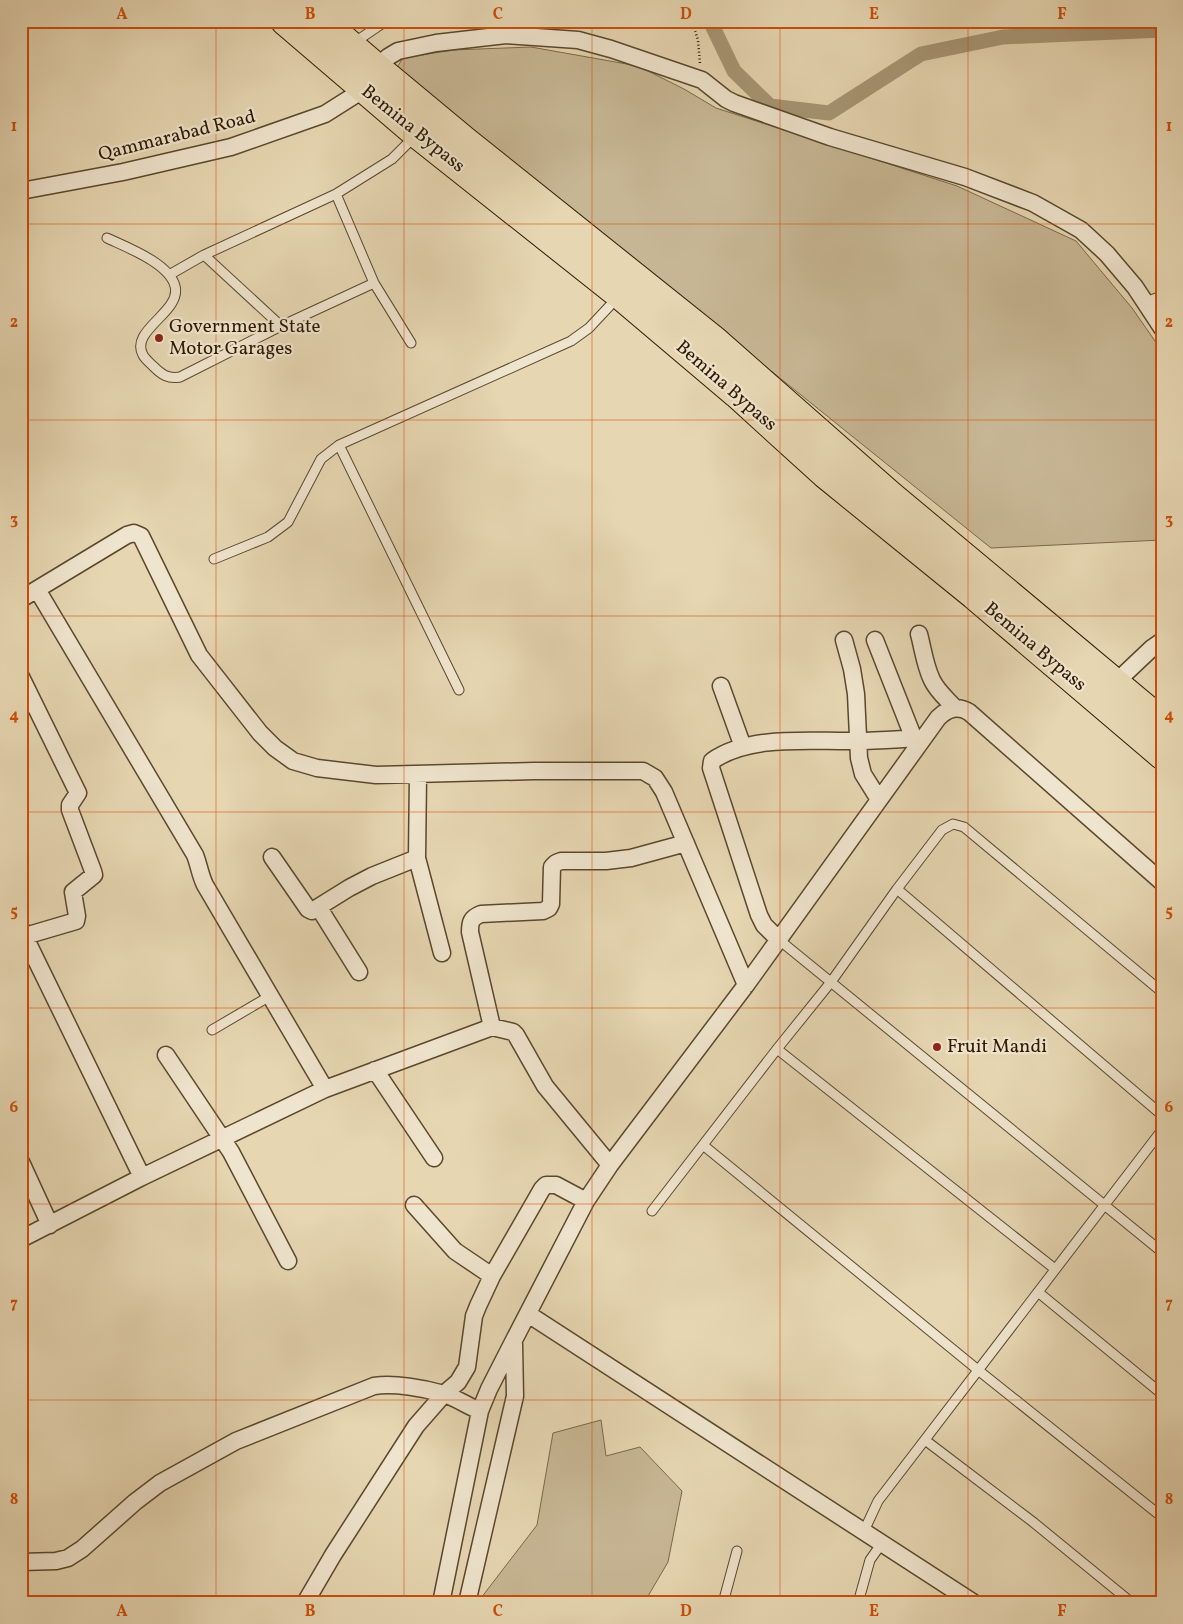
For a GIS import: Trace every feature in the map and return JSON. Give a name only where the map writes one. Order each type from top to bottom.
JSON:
[{"type":"highway","name":"Bemina Bypass","points":[[285,21],[369,77],[544,205],[715,341],[890,495],[1162,722]]},
{"type":"highway","name":"Bemina Bypass","points":[[322,21],[350,45],[369,77],[417,134],[620,295],[737,394],[825,474],[974,595],[1162,755]]},
{"type":"street","name":"Qammarabad Road","points":[[21,190],[123,172],[231,147],[325,114],[356,95],[369,77],[388,57],[398,51],[436,43],[506,35],[578,40],[611,48],[702,80],[726,99],[830,137],[964,177],[1033,203],[1080,230],[1107,254],[1135,287],[1162,328]]},
{"type":"street","points":[[325,1089],[205,885],[200,876],[200,867],[195,855],[27,592],[127,535],[138,534],[141,536],[199,655],[240,710],[260,733],[275,748],[293,761],[317,768],[376,775],[534,771],[643,771],[656,778],[664,792],[746,985]]},
{"type":"street","points":[[919,634],[933,682],[954,708]]},
{"type":"street","points":[[844,640],[852,668],[856,694],[859,758],[863,774],[878,798]]},
{"type":"street","points":[[875,640],[918,739]]},
{"type":"street","points":[[1115,683],[1162,641]]},
{"type":"street","points":[[21,677],[78,793],[70,805],[70,810],[94,875],[73,892],[77,916],[76,921],[23,932],[142,1177]]},
{"type":"street","points":[[721,686],[743,747]]},
{"type":"street","points":[[441,1603],[480,1411],[489,1389],[586,1201],[610,1165],[746,985],[918,739],[938,718],[945,711],[954,708],[969,712],[1161,881]]},
{"type":"street","points":[[778,939],[764,925],[759,915],[711,768],[712,761],[743,747],[801,741],[918,739]]},
{"type":"street","points":[[418,774],[417,858],[442,953]]},
{"type":"street","points":[[492,1027],[470,932],[470,922],[473,917],[481,914],[549,908],[552,904],[552,867],[561,861],[606,861],[632,858],[686,843]]},
{"type":"street","points":[[272,856],[308,910],[312,912],[349,888],[372,876],[417,858]]},
{"type":"street","points":[[319,908],[359,972]]},
{"type":"street","points":[[21,1239],[221,1138],[325,1089],[492,1027],[512,1032],[516,1035],[545,1086],[610,1165]]},
{"type":"street","points":[[166,1056],[231,1152],[288,1261]]},
{"type":"street","points":[[375,1070],[434,1158]]},
{"type":"street","points":[[21,1162],[50,1225]]},
{"type":"street","points":[[305,1603],[333,1555],[416,1426],[444,1394],[458,1382],[467,1367],[474,1316],[478,1306],[492,1276],[535,1200],[546,1185],[556,1185],[586,1201]]},
{"type":"street","points":[[414,1205],[455,1251],[492,1276]]},
{"type":"street","points":[[528,1314],[974,1603]]},
{"type":"street","points":[[467,1603],[516,1396],[514,1340]]},
{"type":"street","points":[[21,1562],[56,1561],[68,1558],[82,1549],[135,1502],[160,1483],[236,1441],[374,1386],[398,1385],[444,1394],[480,1411]]},
{"type":"lane","points":[[350,45],[386,21]]},
{"type":"lane","points":[[169,275],[204,255],[336,194],[392,159],[417,134]]},
{"type":"lane","points":[[336,194],[374,283],[411,343]]},
{"type":"lane","points":[[107,238],[152,260],[169,275],[175,285],[175,295],[169,307],[143,337],[140,346],[143,355],[160,373],[173,378],[374,283]]},
{"type":"lane","points":[[204,255],[281,326]]},
{"type":"lane","points":[[214,559],[268,537],[288,522],[295,512],[320,459],[339,444],[571,341],[589,328],[620,295]]},
{"type":"lane","points":[[1145,302],[1162,296]]},
{"type":"lane","points":[[339,444],[458,690]]},
{"type":"lane","points":[[652,1211],[831,982],[897,889],[942,830],[953,824],[964,827],[1162,992]]},
{"type":"lane","points":[[897,889],[1162,1115]]},
{"type":"lane","points":[[778,939],[1162,1252]]},
{"type":"lane","points":[[212,1030],[270,996]]},
{"type":"lane","points":[[777,1049],[1055,1270]]},
{"type":"lane","points":[[864,1531],[878,1501],[1162,1130]]},
{"type":"lane","points":[[703,1145],[978,1370],[1162,1517]]},
{"type":"lane","points":[[1038,1292],[1162,1394]]},
{"type":"lane","points":[[925,1440],[1033,1522],[1132,1603]]},
{"type":"lane","points":[[858,1603],[870,1560],[882,1543]]},
{"type":"lane","points":[[723,1603],[737,1551]]},
{"type":"path","points":[[692,21],[698,40],[702,80]]},
{"type":"shaded area","points":[[531,47],[638,66],[684,89],[716,108],[957,186],[1076,241],[1132,308],[1162,351],[1162,540],[991,548],[396,69],[403,58],[453,50]]},
{"type":"shaded area","points":[[601,1420],[606,1456],[640,1447],[682,1491],[668,1562],[644,1603],[480,1603],[481,1598],[537,1525],[553,1433]]},
{"type":"waterway","points":[[710,21],[734,71],[770,106],[829,113],[921,54],[1003,37],[1162,30]]},
{"type":"place","name":"Government State Motor Garages","points":[[159,338]]},
{"type":"place","name":"Fruit Mandi","points":[[937,1047]]}]
